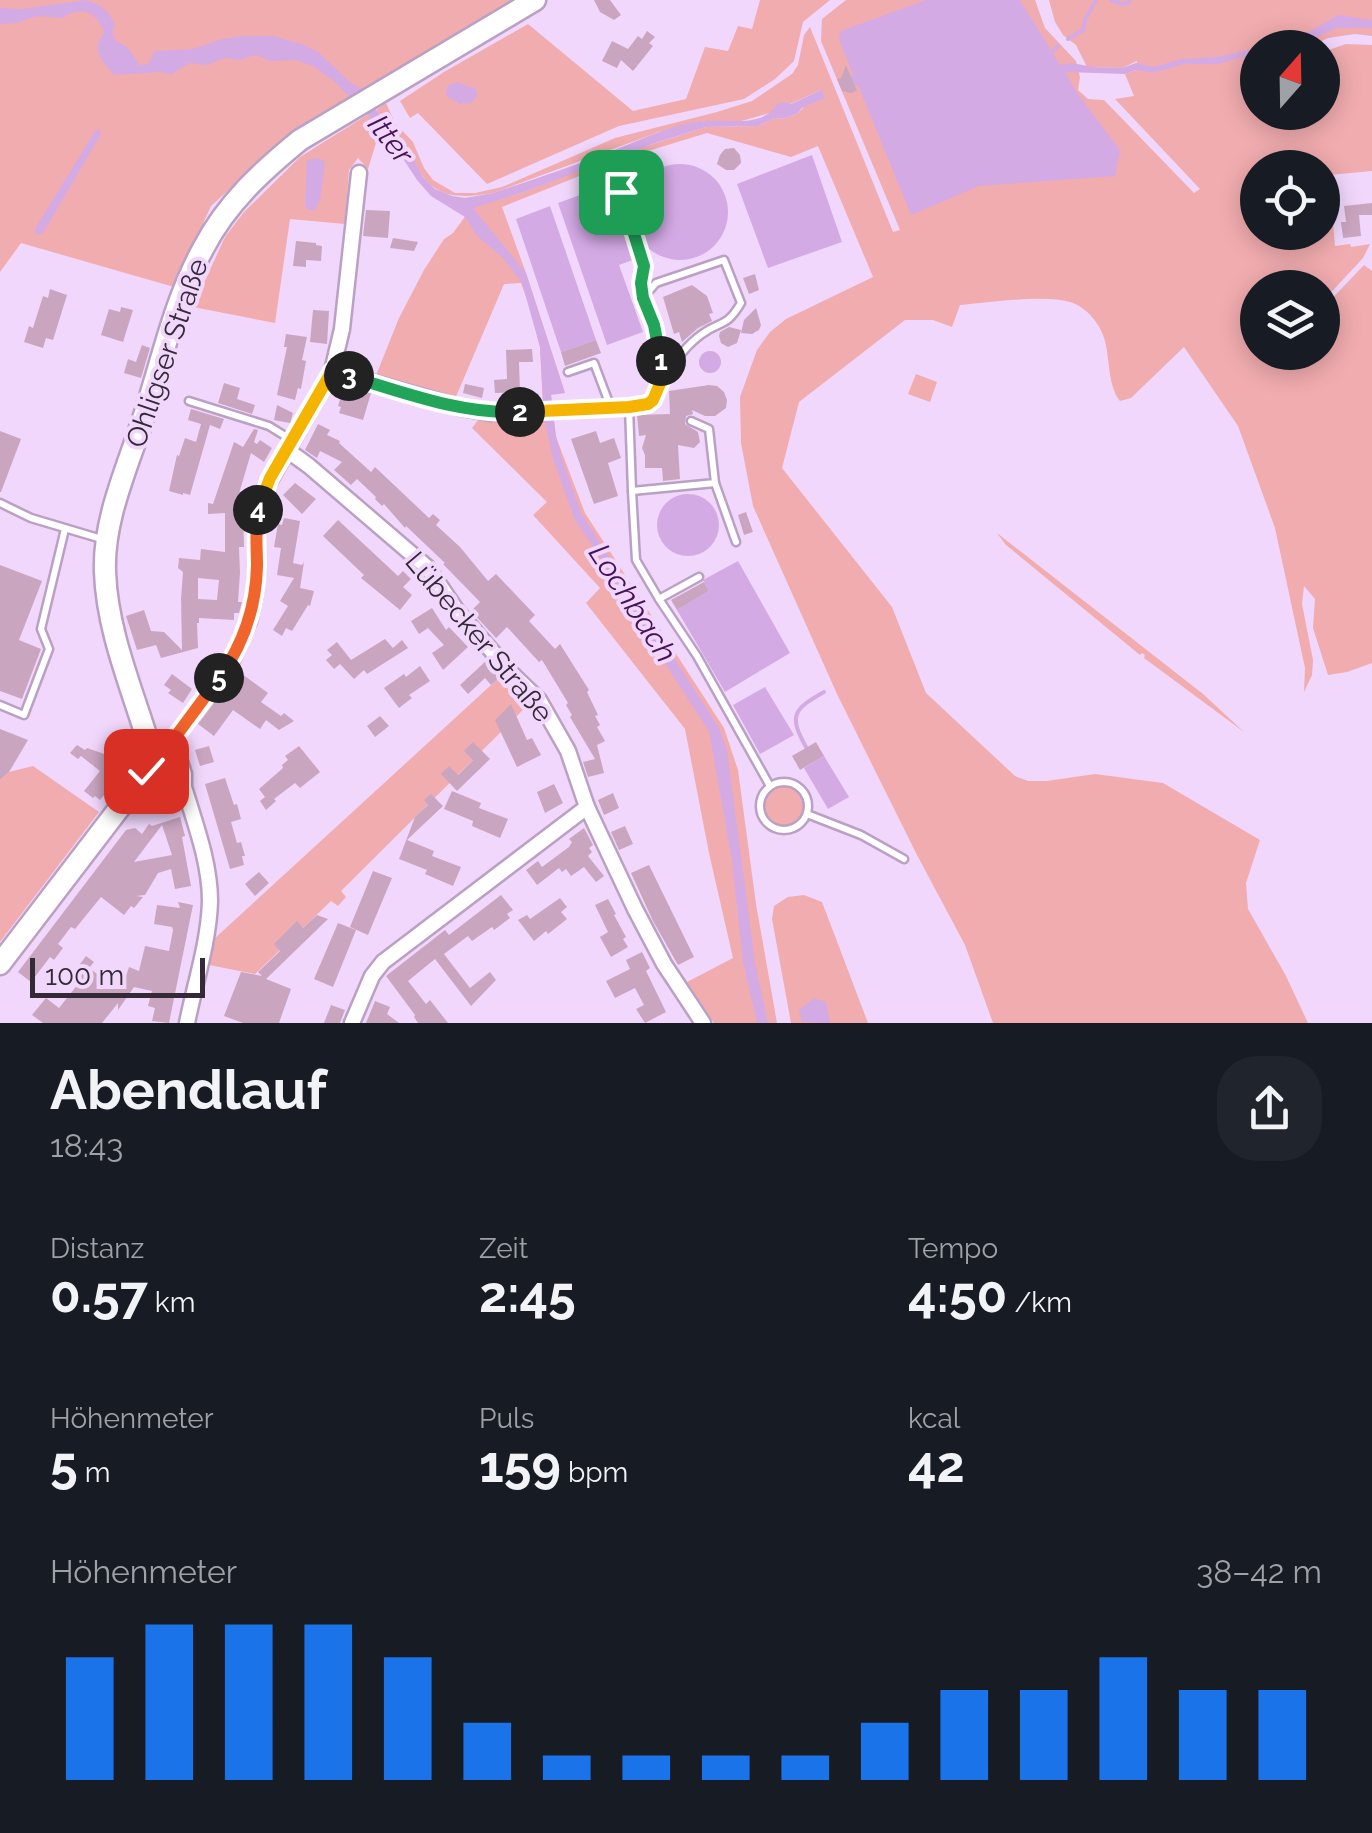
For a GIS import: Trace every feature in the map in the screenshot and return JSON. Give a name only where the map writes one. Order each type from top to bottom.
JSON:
[{"type":"main road","name":"Ohligser Straße","points":[[150,748],[112,625],[105,574],[106,540],[174,319],[204,246],[230,206],[300,140],[535,0]]},
{"type":"main road","points":[[0,964],[140,782],[151,760],[150,748]]},
{"type":"street","points":[[150,748],[173,740],[231,662],[249,621],[257,570],[258,508],[270,478],[332,371],[342,328],[359,174]]},
{"type":"street","points":[[332,371],[462,408],[490,413],[548,412]]},
{"type":"street","name":"Lübecker Straße","points":[[290,445],[309,466],[428,568],[457,612],[538,700],[564,743],[588,807],[638,916],[703,1023]]},
{"type":"street","points":[[173,740],[210,898],[187,1023]]},
{"type":"street","points":[[352,1023],[382,962],[588,807]]},
{"type":"lane","points":[[621,192],[644,266],[643,298],[661,349],[662,379]]},
{"type":"lane","points":[[548,412],[648,404],[682,351],[705,332],[732,320],[741,303],[724,260],[656,283],[643,298]]},
{"type":"lane","points":[[568,372],[594,363],[611,408]]},
{"type":"lane","points":[[189,400],[269,426],[290,445]]},
{"type":"lane","points":[[629,407],[636,560],[697,656],[770,786]]},
{"type":"lane","points":[[691,420],[708,429],[715,483],[736,542]]},
{"type":"lane","points":[[632,491],[715,483]]},
{"type":"lane","points":[[0,503],[31,518],[106,540]]},
{"type":"lane","points":[[0,705],[24,714],[49,649],[41,629],[65,528]]},
{"type":"lane","points":[[659,599],[699,577]]},
{"type":"lane","points":[[784,781],[799,786],[807,799],[807,814],[804,821],[791,829],[776,829],[764,820],[759,805],[764,791],[784,781]]},
{"type":"lane","points":[[807,814],[861,835],[904,859]]},
{"type":"shaded area","points":[[0,0],[511,0],[266,156],[211,206],[174,287],[21,243],[0,272]]},
{"type":"shaded area","points":[[760,0],[830,0],[803,22],[794,61],[775,79],[744,99],[619,126],[487,184],[418,113],[410,118],[400,101],[528,24],[633,111],[686,99],[705,47],[728,51],[738,26],[752,29]]},
{"type":"shaded area","points":[[846,0],[1035,0],[1045,28],[1076,61],[1078,90],[1088,99],[1104,100],[1194,193],[1200,189],[1115,99],[1134,96],[1125,74],[1136,70],[1137,61],[1122,68],[1087,67],[1076,45],[1055,22],[1049,0],[1372,0],[1372,36],[1340,36],[1340,30],[1240,30],[1240,130],[1340,130],[1340,46],[1372,45],[1372,171],[1340,174],[1340,150],[1240,150],[1240,250],[1340,250],[1340,245],[1370,244],[1363,258],[1340,283],[1340,270],[1240,270],[1240,370],[1340,370],[1340,290],[1364,265],[1372,271],[1372,663],[1328,675],[1313,628],[1315,599],[1304,586],[1302,604],[1313,660],[1312,675],[1304,692],[1305,668],[1275,528],[1238,426],[1184,347],[1131,398],[1120,401],[1113,388],[1100,329],[1087,312],[1070,302],[1031,299],[960,305],[952,327],[933,320],[905,320],[799,402],[782,468],[892,607],[926,693],[1015,776],[1047,781],[1095,774],[1163,783],[1260,840],[1246,883],[1248,909],[1308,1023],[993,1023],[965,945],[837,694],[753,506],[741,443],[740,397],[757,350],[786,319],[873,277],[818,146],[791,157],[707,133],[622,159],[502,207],[565,393],[551,394],[552,406],[543,406],[540,347],[521,283],[504,284],[455,399],[375,378],[424,270],[472,207],[706,127],[758,126],[797,114],[821,90],[790,104],[785,102],[773,112],[738,122],[705,121],[659,132],[493,193],[463,196],[445,193],[429,183],[407,147],[376,110],[386,103],[433,180],[455,193],[475,193],[502,187],[615,138],[752,101],[792,74],[810,27],[893,232],[900,230],[821,41],[822,19]]},
{"type":"shaded area","points":[[367,115],[380,130],[368,169],[358,158],[349,170],[345,224],[290,219],[275,323],[193,307],[225,237],[244,212],[300,157]]},
{"type":"shaded area","points":[[916,374],[937,382],[930,402],[908,394]]},
{"type":"shaded area","points":[[553,416],[556,437],[585,513],[724,728],[738,770],[777,1023],[714,1023],[687,982],[733,958],[685,729],[586,603],[600,588],[533,515],[547,502],[472,428],[479,419]]},
{"type":"shaded area","points":[[997,533],[1203,694],[1244,732],[1140,655],[1006,545]]},
{"type":"shaded area","points":[[502,675],[533,700],[341,891],[346,897],[338,906],[331,901],[255,974],[209,965],[214,939]]},
{"type":"shaded area","points":[[33,766],[99,812],[0,942],[0,780],[9,772]]},
{"type":"shaded area","points":[[784,784],[799,790],[805,805],[799,820],[784,826],[769,820],[763,805],[769,790]]},
{"type":"shaded area","points":[[804,895],[822,902],[868,1023],[791,1023],[772,919],[774,906],[788,897]]},
{"type":"water","points":[[86,0],[107,12],[115,26],[115,40],[128,48],[140,65],[148,64],[155,51],[193,49],[244,36],[273,36],[318,52],[352,84],[363,89],[435,189],[465,198],[509,188],[683,125],[754,119],[771,112],[777,104],[791,104],[821,90],[825,98],[797,114],[758,126],[706,127],[473,208],[526,273],[565,393],[551,395],[556,436],[581,513],[719,728],[727,750],[755,963],[768,1023],[757,1023],[743,962],[732,860],[709,731],[575,520],[553,459],[544,417],[540,347],[522,283],[503,258],[477,236],[465,217],[431,196],[367,115],[313,66],[255,55],[240,60],[225,58],[207,65],[189,63],[172,74],[115,75],[99,53],[104,32],[97,19],[87,12],[62,18],[36,16],[0,24],[0,8],[23,9]]},
{"type":"water","points":[[926,0],[1020,0],[1060,65],[1122,68],[1136,63],[1154,67],[1181,59],[1240,52],[1240,58],[1219,64],[1184,64],[1153,73],[1065,72],[1120,150],[1115,176],[979,186],[911,215],[858,85],[851,77],[839,39],[841,31]]},
{"type":"water","points":[[1338,15],[1372,20],[1372,28],[1312,30]]},
{"type":"water","points":[[457,82],[476,89],[477,96],[471,103],[460,104],[446,96],[448,85]]},
{"type":"water","points":[[100,129],[101,134],[43,233],[36,235],[35,229],[95,131]]},
{"type":"water","points":[[812,155],[842,242],[768,268],[737,184]]},
{"type":"water","points":[[319,158],[325,162],[320,200],[314,211],[305,208],[307,160]]},
{"type":"water","points":[[680,164],[698,168],[714,178],[724,194],[728,212],[724,230],[714,246],[698,256],[680,260],[662,256],[646,246],[636,230],[632,212],[636,194],[646,178],[662,168]]},
{"type":"water","points":[[594,190],[598,202],[616,196],[638,258],[619,265],[643,332],[607,345],[558,203]]},
{"type":"water","points":[[550,206],[596,340],[561,352],[516,219]]},
{"type":"water","points":[[710,351],[718,354],[718,370],[710,373],[702,370],[699,362],[702,354]]},
{"type":"water","points":[[688,494],[710,503],[719,525],[710,547],[688,556],[666,547],[657,525],[666,503]]},
{"type":"water","points":[[738,561],[790,653],[725,692],[677,610],[709,591],[703,580]]},
{"type":"water","points":[[765,687],[794,735],[760,754],[733,705]]},
{"type":"water","points":[[824,756],[849,797],[828,809],[804,768]]},
{"type":"water","points":[[814,998],[826,1002],[830,1023],[802,1022],[799,1010]]},
{"type":"building","points":[[594,0],[610,0],[621,15],[614,20],[600,12]]},
{"type":"building","points":[[647,31],[655,37],[649,43],[653,46],[633,71],[621,60],[617,68],[602,61],[612,41],[628,49]]},
{"type":"building","points":[[846,65],[857,91],[850,93],[842,91],[837,79]]},
{"type":"building","points":[[734,148],[741,163],[734,170],[726,170],[717,164],[720,155],[725,149]]},
{"type":"building","points":[[1372,203],[1372,215],[1359,215],[1361,236],[1343,238],[1344,206]]},
{"type":"building","points":[[366,210],[390,211],[388,238],[363,236]]},
{"type":"building","points":[[393,238],[418,242],[414,251],[390,248]]},
{"type":"building","points":[[296,241],[322,246],[321,261],[306,260],[306,267],[293,266]]},
{"type":"building","points":[[755,274],[759,290],[749,294],[743,278]]},
{"type":"building","points":[[692,285],[707,296],[712,321],[682,342],[679,332],[674,334],[663,297]]},
{"type":"building","points":[[50,289],[67,295],[53,340],[46,338],[43,348],[24,342],[43,296],[48,298]]},
{"type":"building","points":[[121,307],[133,310],[123,342],[101,335],[109,309],[120,312]]},
{"type":"building","points":[[756,308],[759,330],[741,333],[744,320]]},
{"type":"building","points":[[313,310],[329,311],[327,344],[310,342]]},
{"type":"building","points":[[729,327],[741,330],[737,343],[728,347],[719,336]]},
{"type":"building","points":[[286,334],[307,337],[301,389],[298,388],[295,400],[277,395]]},
{"type":"building","points":[[596,340],[601,353],[565,366],[561,352]]},
{"type":"building","points":[[142,345],[150,348],[141,378],[124,373],[128,359],[136,362]]},
{"type":"building","points":[[532,349],[533,362],[519,362],[520,392],[495,393],[494,380],[507,379],[506,350]]},
{"type":"building","points":[[224,383],[240,388],[237,399],[255,405],[252,414],[218,403]]},
{"type":"building","points":[[465,384],[484,388],[482,398],[463,393]]},
{"type":"building","points":[[709,385],[724,392],[726,408],[715,416],[692,410],[693,414],[686,416],[685,424],[698,432],[700,442],[694,448],[678,445],[680,479],[663,481],[662,468],[645,468],[642,448],[646,435],[639,436],[637,415],[670,414],[669,391]]},
{"type":"building","points":[[357,389],[371,393],[363,420],[339,413],[341,396],[354,400]]},
{"type":"building","points":[[277,405],[293,413],[290,423],[274,420]]},
{"type":"building","points":[[191,409],[224,419],[220,429],[210,425],[190,495],[183,495],[169,491],[185,438],[196,442],[201,424],[188,420]]},
{"type":"building","points":[[318,424],[330,430],[327,435],[340,441],[371,472],[375,467],[429,518],[433,514],[440,520],[436,525],[488,581],[496,574],[535,615],[529,621],[555,649],[560,644],[589,690],[598,715],[597,727],[605,741],[597,745],[604,773],[588,777],[583,762],[595,759],[542,660],[539,662],[507,627],[496,638],[471,611],[480,602],[357,479],[351,485],[334,470],[342,462],[320,451],[317,458],[305,450]]},
{"type":"building","points":[[254,429],[258,430],[254,442],[260,440],[272,448],[264,462],[251,453],[233,514],[243,513],[239,613],[234,613],[234,620],[199,618],[198,648],[161,658],[156,645],[137,650],[126,616],[144,610],[151,631],[164,632],[182,650],[183,572],[178,568],[179,558],[200,560],[201,549],[225,552],[225,513],[208,514],[208,503],[213,504],[234,442],[243,447]],"holes":[[[198,578],[219,580],[217,600],[198,599]]]},
{"type":"building","points":[[0,431],[21,439],[1,492],[0,492]]},
{"type":"building","points":[[596,431],[600,443],[614,438],[621,458],[608,463],[618,496],[594,504],[571,439]]},
{"type":"building","points":[[295,483],[316,499],[302,514],[283,495]]},
{"type":"building","points":[[746,512],[753,532],[744,535],[738,515]]},
{"type":"building","points":[[284,518],[300,521],[293,563],[304,562],[300,588],[314,591],[310,606],[292,631],[286,628],[282,636],[273,630],[288,606],[280,601],[294,578],[277,575],[281,548],[274,547],[278,524],[282,525]]},
{"type":"building","points":[[338,520],[398,576],[403,571],[411,579],[403,587],[412,595],[400,610],[361,578],[364,575],[323,536]]},
{"type":"building","points":[[0,565],[42,581],[19,640],[41,649],[22,699],[0,691]]},
{"type":"building","points":[[704,582],[709,591],[677,610],[671,600]]},
{"type":"building","points":[[432,608],[446,630],[449,627],[468,647],[443,670],[432,653],[444,645],[428,628],[419,634],[411,621]]},
{"type":"building","points":[[385,639],[393,648],[402,640],[408,648],[354,679],[340,664],[334,669],[326,660],[332,655],[327,650],[337,642],[351,660]]},
{"type":"building","points":[[486,661],[500,677],[491,685],[485,678],[468,694],[460,685]]},
{"type":"building","points":[[420,666],[430,681],[409,695],[412,698],[399,708],[384,688]]},
{"type":"building","points":[[238,671],[268,693],[261,702],[294,721],[279,730],[266,720],[260,729],[233,710],[214,736],[198,724]]},
{"type":"building","points":[[172,674],[192,689],[183,703],[168,693],[171,690],[164,685]]},
{"type":"building","points":[[511,704],[527,740],[532,738],[541,755],[517,767],[495,720]]},
{"type":"building","points":[[380,716],[389,726],[375,737],[367,726]]},
{"type":"building","points":[[0,729],[28,740],[0,780]]},
{"type":"building","points":[[473,742],[490,759],[457,791],[441,774],[449,766],[458,775],[473,760],[464,751]]},
{"type":"building","points":[[816,742],[824,756],[800,770],[792,756]]},
{"type":"building","points":[[77,745],[120,762],[111,772],[118,778],[100,800],[84,791],[100,771],[81,756],[78,759],[70,753]]},
{"type":"building","points":[[209,746],[214,762],[200,766],[195,750]]},
{"type":"building","points":[[299,746],[320,772],[300,788],[295,783],[266,810],[260,801],[265,797],[259,789],[283,768],[288,760],[285,756]]},
{"type":"building","points":[[161,773],[173,783],[155,806],[144,798]]},
{"type":"building","points":[[225,778],[241,819],[231,822],[245,856],[244,865],[230,869],[205,784]]},
{"type":"building","points":[[554,784],[563,803],[545,813],[537,792]]},
{"type":"building","points":[[452,791],[481,803],[479,808],[508,819],[500,838],[444,809]]},
{"type":"building","points":[[613,793],[619,808],[604,815],[598,800]]},
{"type":"building","points":[[431,794],[443,806],[407,840],[434,851],[432,856],[461,867],[453,886],[399,859],[415,817],[428,805],[424,800]]},
{"type":"building","points":[[180,817],[191,886],[175,889],[171,869],[158,873],[145,895],[136,896],[143,897],[124,915],[101,897],[75,929],[71,927],[58,944],[63,948],[54,960],[50,957],[31,982],[18,972],[126,830],[135,828],[142,834],[149,824]],"holes":[[[162,825],[172,855],[134,862]]]},
{"type":"building","points":[[625,826],[633,844],[619,850],[611,832]]},
{"type":"building","points":[[584,828],[593,845],[588,856],[604,876],[596,882],[584,867],[571,876],[566,869],[562,872],[559,868],[537,885],[526,870],[538,861],[542,867],[569,847],[569,839]]},
{"type":"building","points":[[649,865],[694,957],[678,965],[631,873]]},
{"type":"building","points":[[373,871],[392,878],[368,935],[350,927]]},
{"type":"building","points":[[259,872],[269,883],[255,896],[245,884]]},
{"type":"building","points":[[501,895],[513,910],[507,914],[510,918],[472,941],[468,936],[444,954],[470,988],[490,972],[496,980],[471,1006],[435,959],[408,981],[448,1023],[418,1023],[386,976],[445,930],[449,935]]},
{"type":"building","points":[[560,898],[567,907],[561,912],[567,919],[534,941],[518,920],[527,915],[530,919]]},
{"type":"building","points":[[608,899],[628,947],[611,957],[600,937],[608,932],[595,905]]},
{"type":"building","points":[[178,902],[193,905],[169,1023],[152,1021],[155,1008],[148,1006],[152,991],[134,987],[118,1010],[118,1003],[102,1023],[43,1023],[32,1015],[46,998],[59,1008],[78,984],[73,980],[86,956],[94,962],[89,968],[122,989],[129,967],[139,971],[145,946],[169,951],[173,930],[154,924],[157,905],[180,908]]},
{"type":"building","points":[[317,915],[328,919],[266,979],[291,989],[279,1023],[243,1023],[224,1016],[241,972],[262,976],[258,972],[280,951],[274,944],[297,921],[303,928]]},
{"type":"building","points":[[338,923],[356,930],[333,987],[314,979]]},
{"type":"building","points":[[642,952],[650,968],[646,971],[666,1012],[645,1023],[636,1009],[644,1005],[635,988],[615,998],[606,981],[630,969],[626,960]]},
{"type":"building","points":[[375,1001],[390,1007],[387,1014],[399,1023],[366,1023]]},
{"type":"building","points":[[331,1005],[345,1010],[340,1023],[324,1023]]},
{"type":"waterway","points":[[1068,39],[1083,30],[1096,0]]},
{"type":"waterway","points":[[1111,0],[1122,4],[1130,0]]},
{"type":"waterway","points":[[1050,54],[1058,46]]},
{"type":"waterway","points":[[806,747],[797,727],[797,714],[824,692]]},
{"type":"route","points":[[146,771],[151,760],[150,748],[173,740],[231,662],[239,645],[254,599],[256,519],[262,496],[332,371],[490,413],[629,407],[653,400],[662,379],[661,349],[643,298],[644,266],[621,192]]},
{"type":"water label","name":"Itter","points":[[391,139]]},
{"type":"water label","name":"Lochbach","points":[[633,603]]}]
